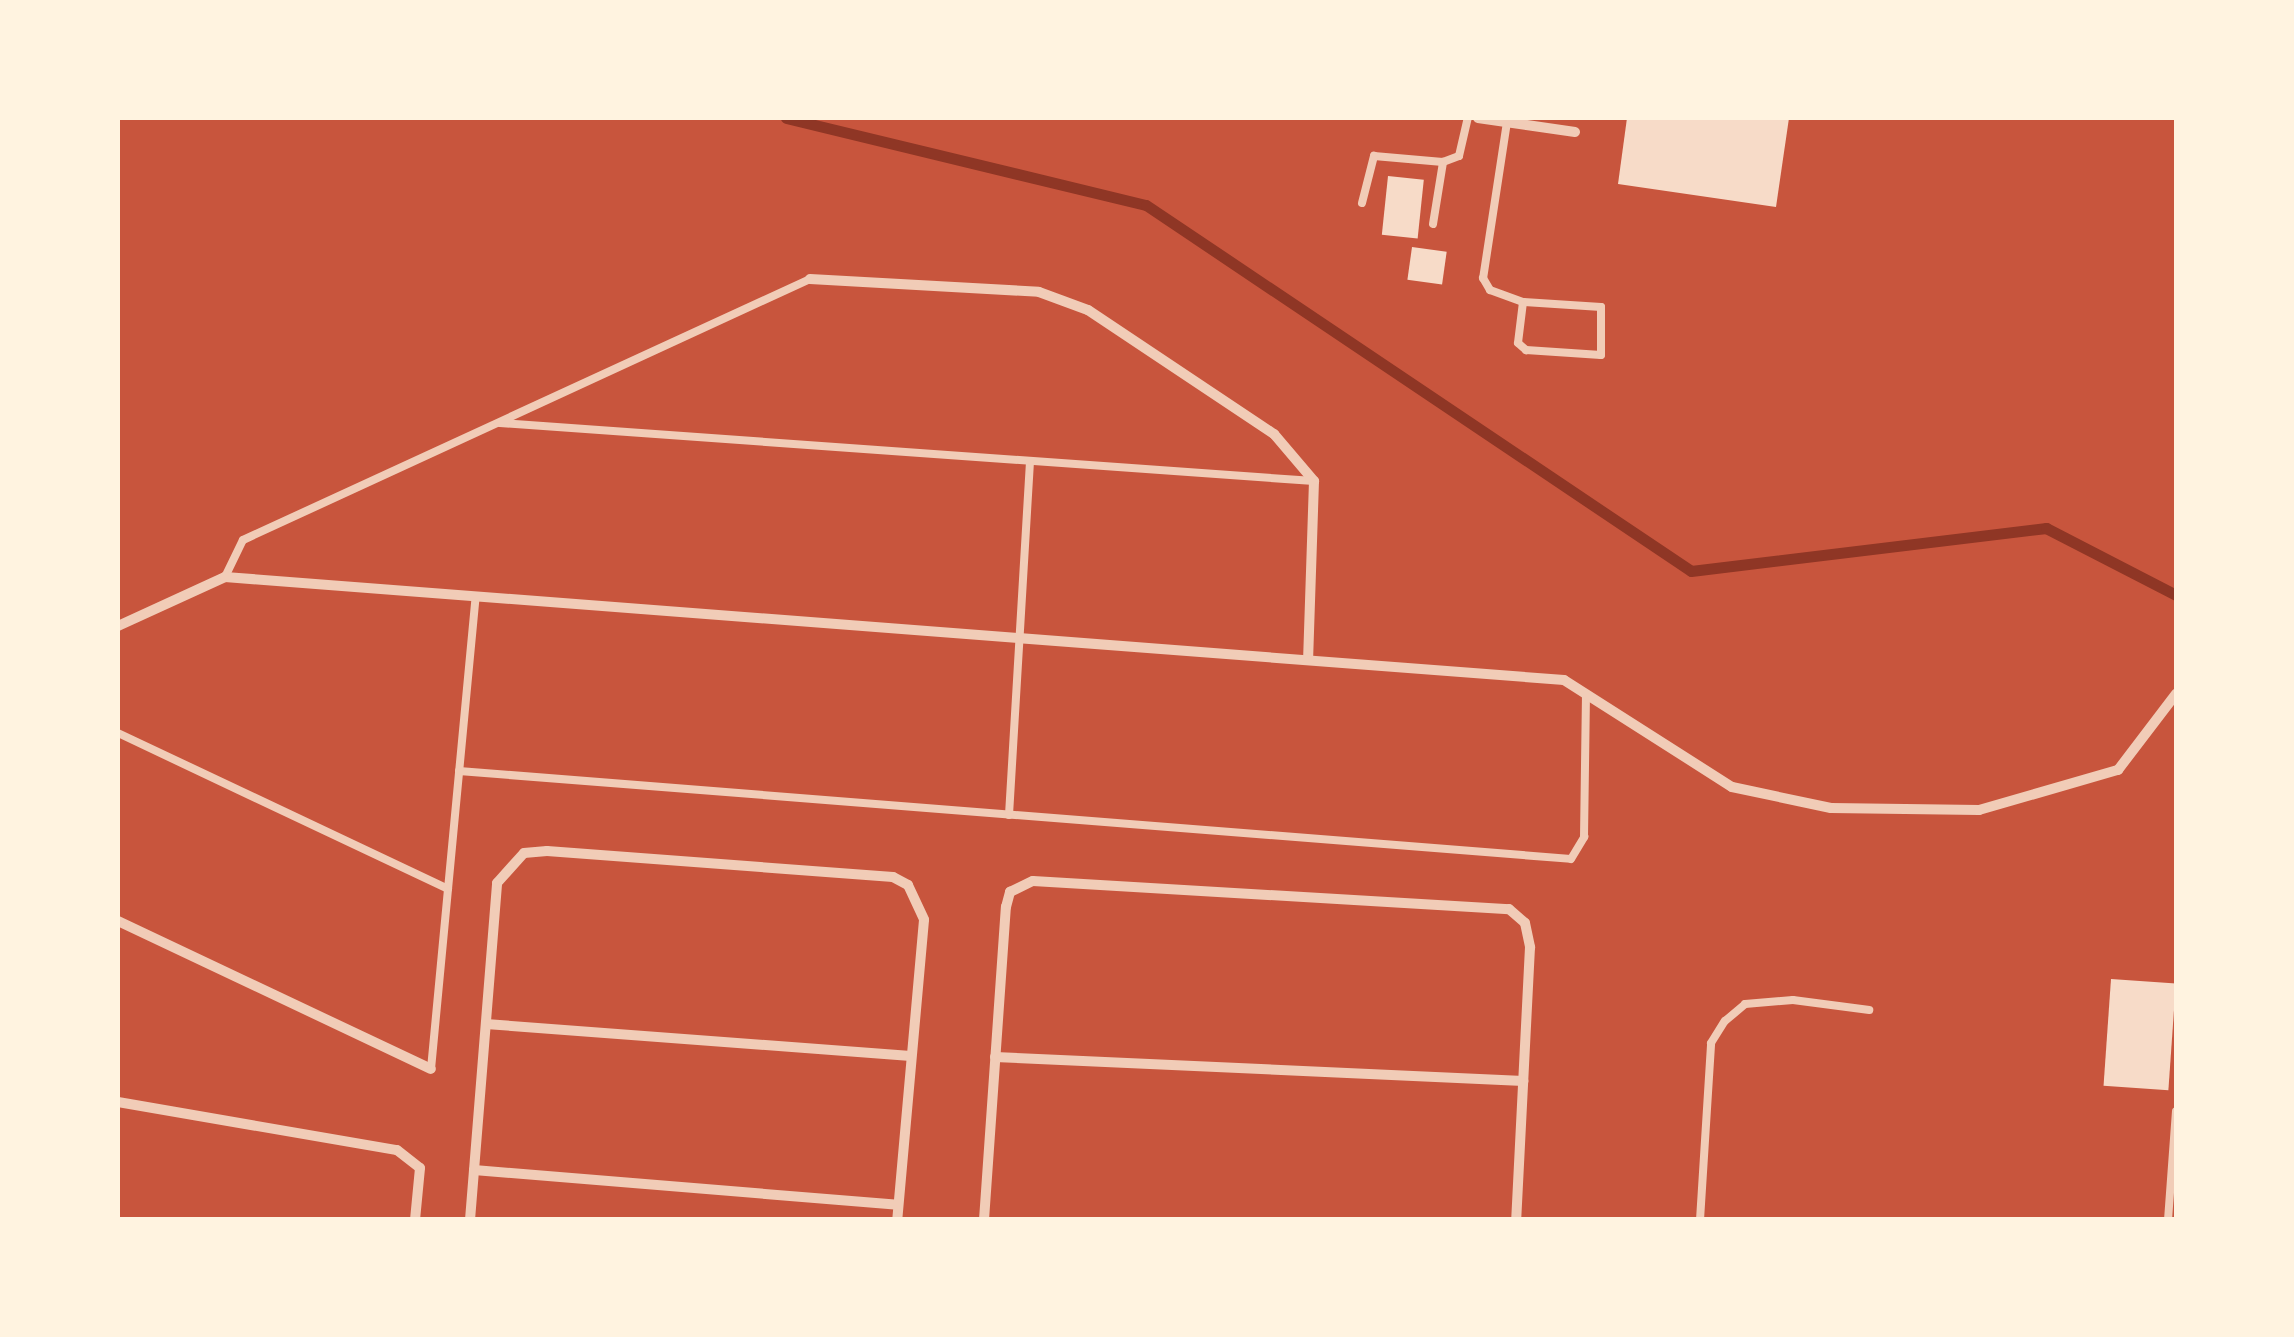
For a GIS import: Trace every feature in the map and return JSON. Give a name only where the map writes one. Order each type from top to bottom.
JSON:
[{"type":"street","points":[[1478,118],[1575,132]]},
{"type":"street","points":[[810,279],[1039,292],[1088,310],[1274,434],[1314,481],[1308,659]]},
{"type":"street","points":[[118,626],[225,576],[1564,680],[1732,787],[1831,808],[1979,810],[2118,770],[2176,694]]},
{"type":"street","points":[[470,1220],[497,883],[524,852],[547,851],[892,877],[908,884],[924,920],[896,1220]]},
{"type":"street","points":[[984,1220],[1006,907],[1010,892],[1033,881],[1510,909],[1525,923],[1530,948],[1516,1220]]},
{"type":"street","points":[[118,921],[431,1069]]},
{"type":"street","points":[[486,1024],[911,1056]]},
{"type":"street","points":[[995,1057],[1523,1081]]},
{"type":"street","points":[[118,1102],[396,1150],[420,1168],[415,1220]]},
{"type":"street","points":[[474,1170],[898,1205]]},
{"type":"lane","points":[[1362,203],[1374,156],[1442,162],[1459,156],[1468,118]]},
{"type":"lane","points":[[1575,132],[1578,118]]},
{"type":"lane","points":[[1507,122],[1483,278],[1490,290],[1524,302],[1601,306],[1600,355],[1526,350],[1518,343],[1524,302]]},
{"type":"lane","points":[[1433,224],[1442,162]]},
{"type":"lane","points":[[225,576],[243,540],[810,279]]},
{"type":"lane","points":[[500,422],[1314,481]]},
{"type":"lane","points":[[1008,815],[1030,463]]},
{"type":"lane","points":[[431,1069],[476,596]]},
{"type":"lane","points":[[458,771],[1572,858],[1584,837],[1586,697]]},
{"type":"lane","points":[[118,734],[448,889]]},
{"type":"lane","points":[[1700,1220],[1711,1043],[1725,1021],[1745,1004],[1777,1001],[1869,1010]]},
{"type":"lane","points":[[2168,1220],[2176,1111]]},
{"type":"building","points":[[1627,118],[1789,118],[1776,207],[1618,184]]},
{"type":"building","points":[[1388,176],[1424,180],[1418,238],[1382,235]]},
{"type":"building","points":[[1412,247],[1447,252],[1442,285],[1407,280]]},
{"type":"building","points":[[2111,979],[2176,984],[2168,1090],[2104,1086]]},
{"type":"waterway","points":[[786,118],[1146,205],[1691,571],[2046,528],[2176,595]]}]
